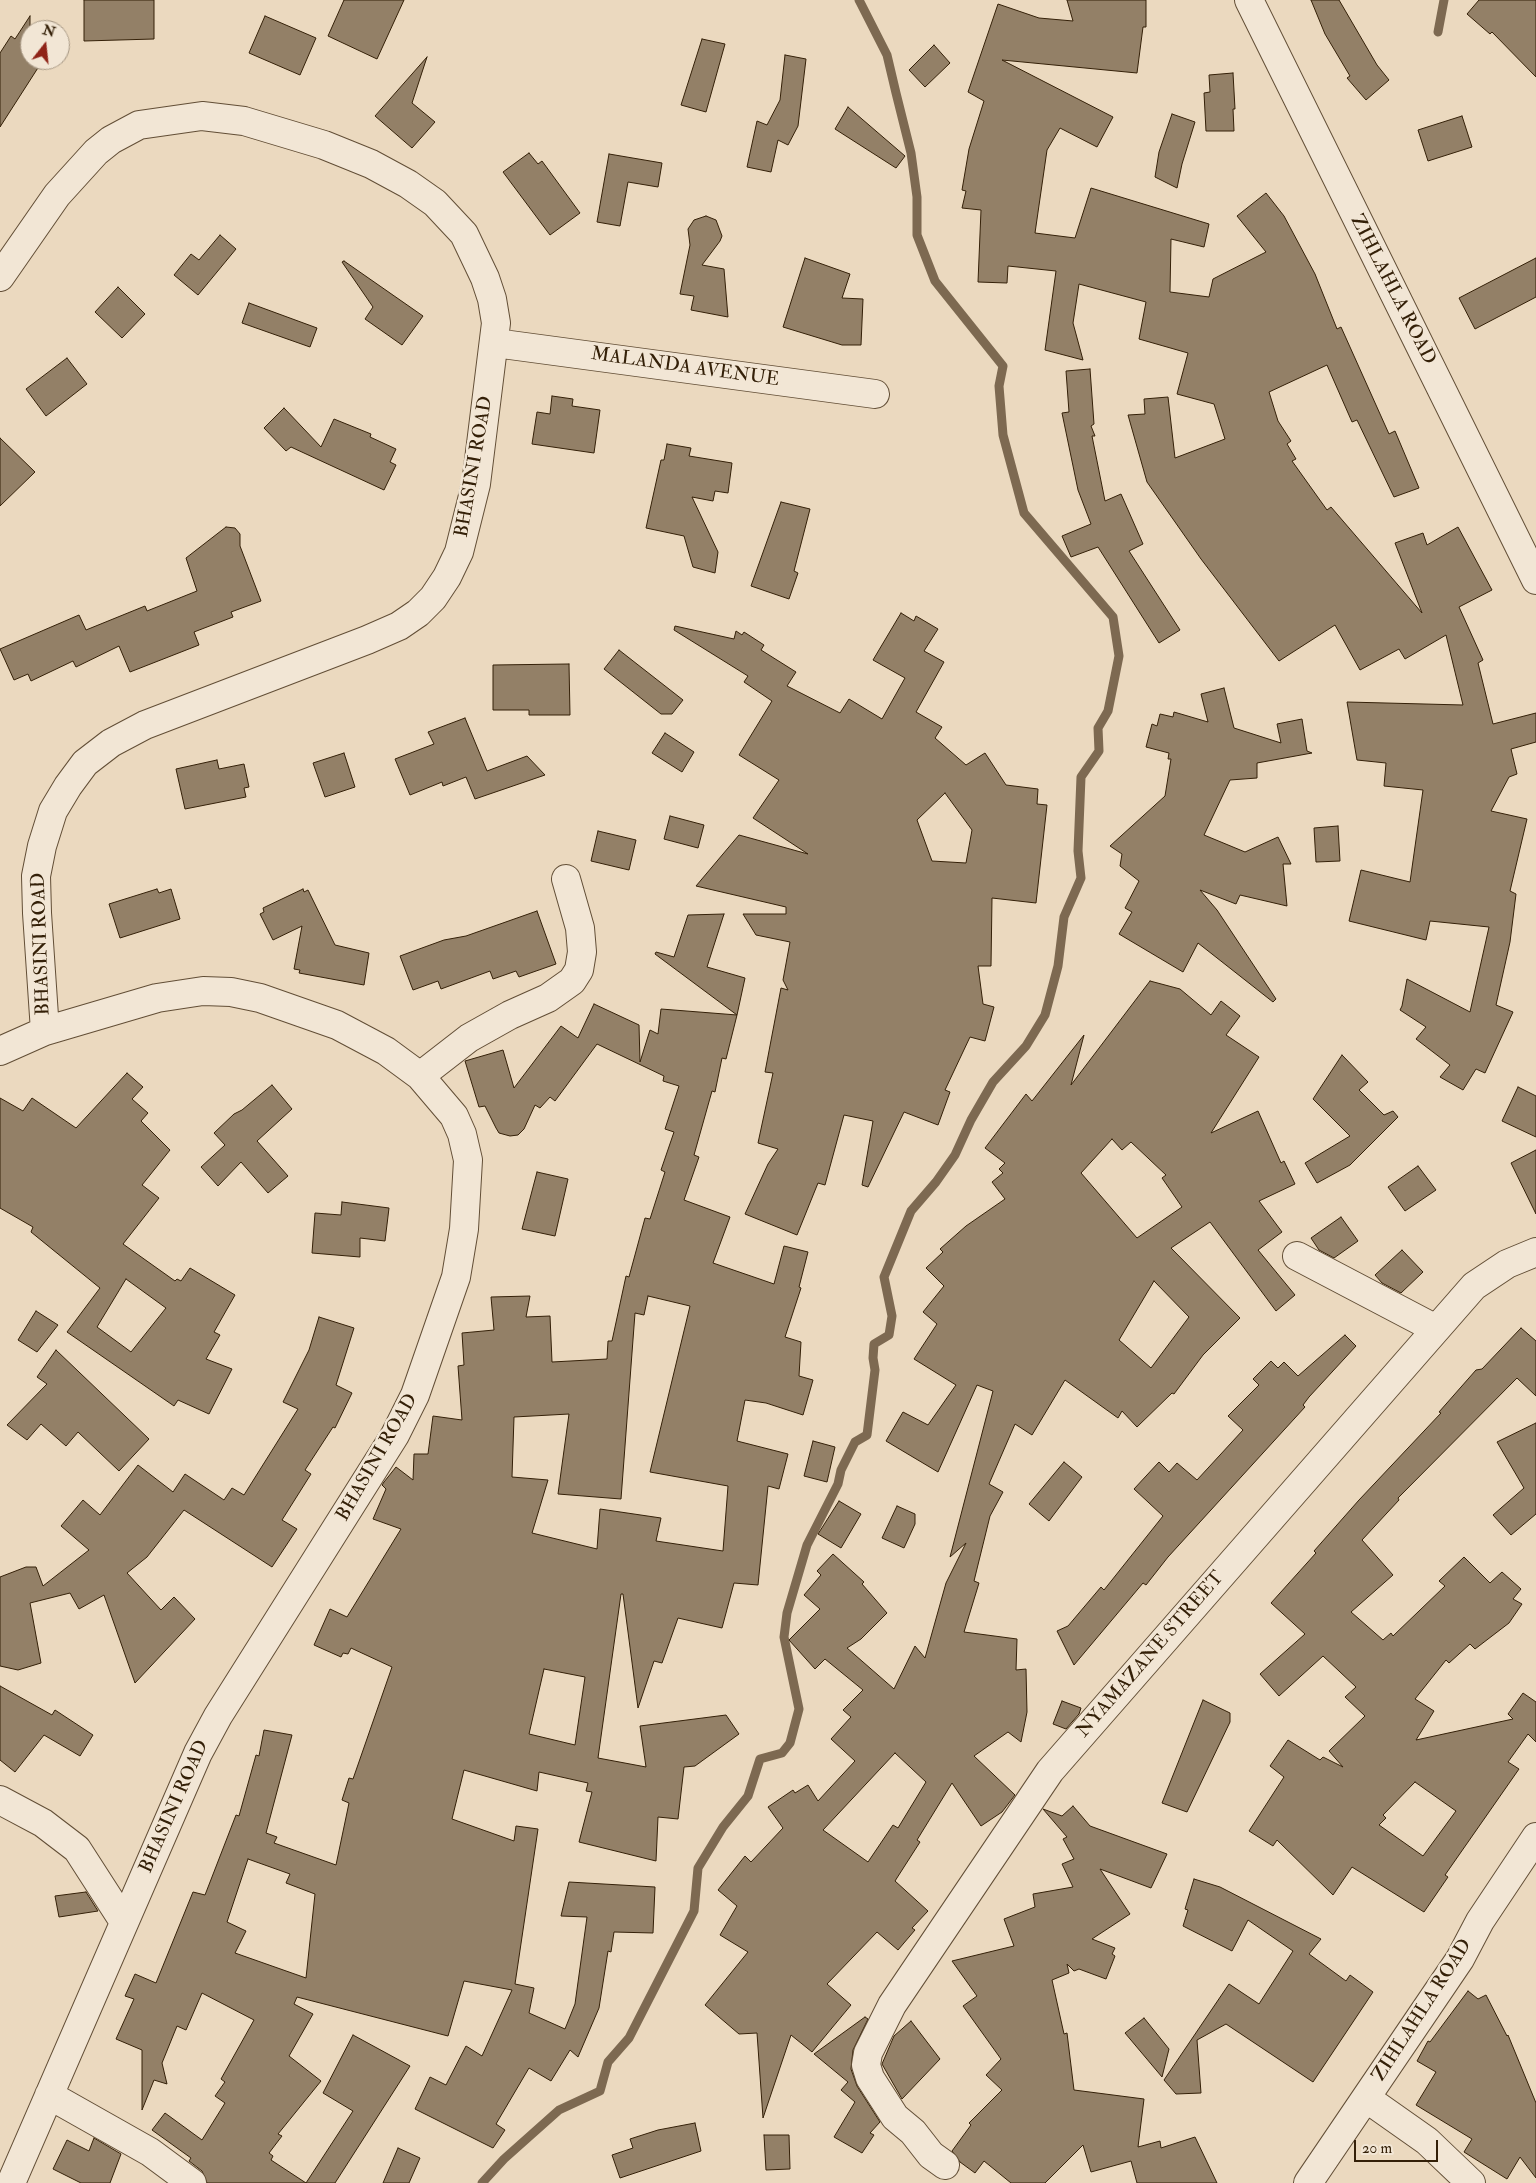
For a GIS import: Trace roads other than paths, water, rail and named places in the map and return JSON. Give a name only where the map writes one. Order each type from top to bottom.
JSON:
[{"type":"street","name":"ZIHLAHLA ROAD","points":[[1249,0],[1536,580]]},
{"type":"street","name":"BHASINI ROAD","points":[[0,277],[64,187],[82,165],[110,140],[138,125],[202,116],[244,121],[324,145],[371,164],[408,184],[435,203],[464,234],[485,278],[492,299],[496,323],[476,484],[459,552],[447,577],[423,608],[399,626],[367,640],[145,725],[111,744],[85,763],[68,786],[53,811],[42,846],[36,876],[45,1031]]},
{"type":"street","name":"MALANDA AVENUE","points":[[495,343],[874,394]]},
{"type":"street","points":[[420,1076],[469,1038],[548,998],[572,981],[578,970],[582,952],[580,928],[566,879]]},
{"type":"street","name":"BHASINI ROAD","points":[[0,1051],[45,1031],[157,998],[203,991],[231,992],[260,998],[337,1026],[386,1051],[420,1076],[454,1116],[462,1134],[468,1160],[464,1229],[456,1276],[415,1395],[395,1435],[218,1716],[202,1746],[11,2183]]},
{"type":"street","name":"NYAMAZANE STREET","points":[[945,2165],[932,2155],[913,2132],[895,2117],[870,2078],[866,2065],[868,2053],[892,2005],[1050,1771],[1474,1286],[1507,1264],[1536,1252]]},
{"type":"street","points":[[1297,1256],[1436,1329]]},
{"type":"street","points":[[0,1800],[43,1823],[77,1850],[124,1922]]},
{"type":"street","name":"ZIHLAHLA ROAD","points":[[1308,2183],[1460,1959],[1480,1921],[1536,1837]]},
{"type":"street","points":[[49,2095],[150,2152],[192,2183]]},
{"type":"street","points":[[1366,2098],[1427,2141],[1471,2183]]},
{"type":"waterway","points":[[482,2183],[504,2159],[559,2110],[600,2091],[608,2062],[629,2038],[694,1911],[698,1868],[723,1827],[748,1796],[760,1759],[782,1753],[790,1743],[799,1709],[784,1637],[787,1613],[807,1545],[838,1484],[841,1470],[855,1442],[867,1435],[875,1370],[873,1358],[874,1344],[889,1335],[892,1316],[884,1277],[911,1211],[936,1182],[955,1155],[971,1120],[993,1082],[1026,1046],[1045,1015],[1058,966],[1064,917],[1081,878],[1078,851],[1081,777],[1099,751],[1098,728],[1108,711],[1119,656],[1113,617],[1024,513],[1003,435],[999,386],[1003,366],[935,281],[917,235],[917,197],[911,153],[887,55],[859,0]]},
{"type":"waterway","points":[[1438,32],[1444,0]]}]
